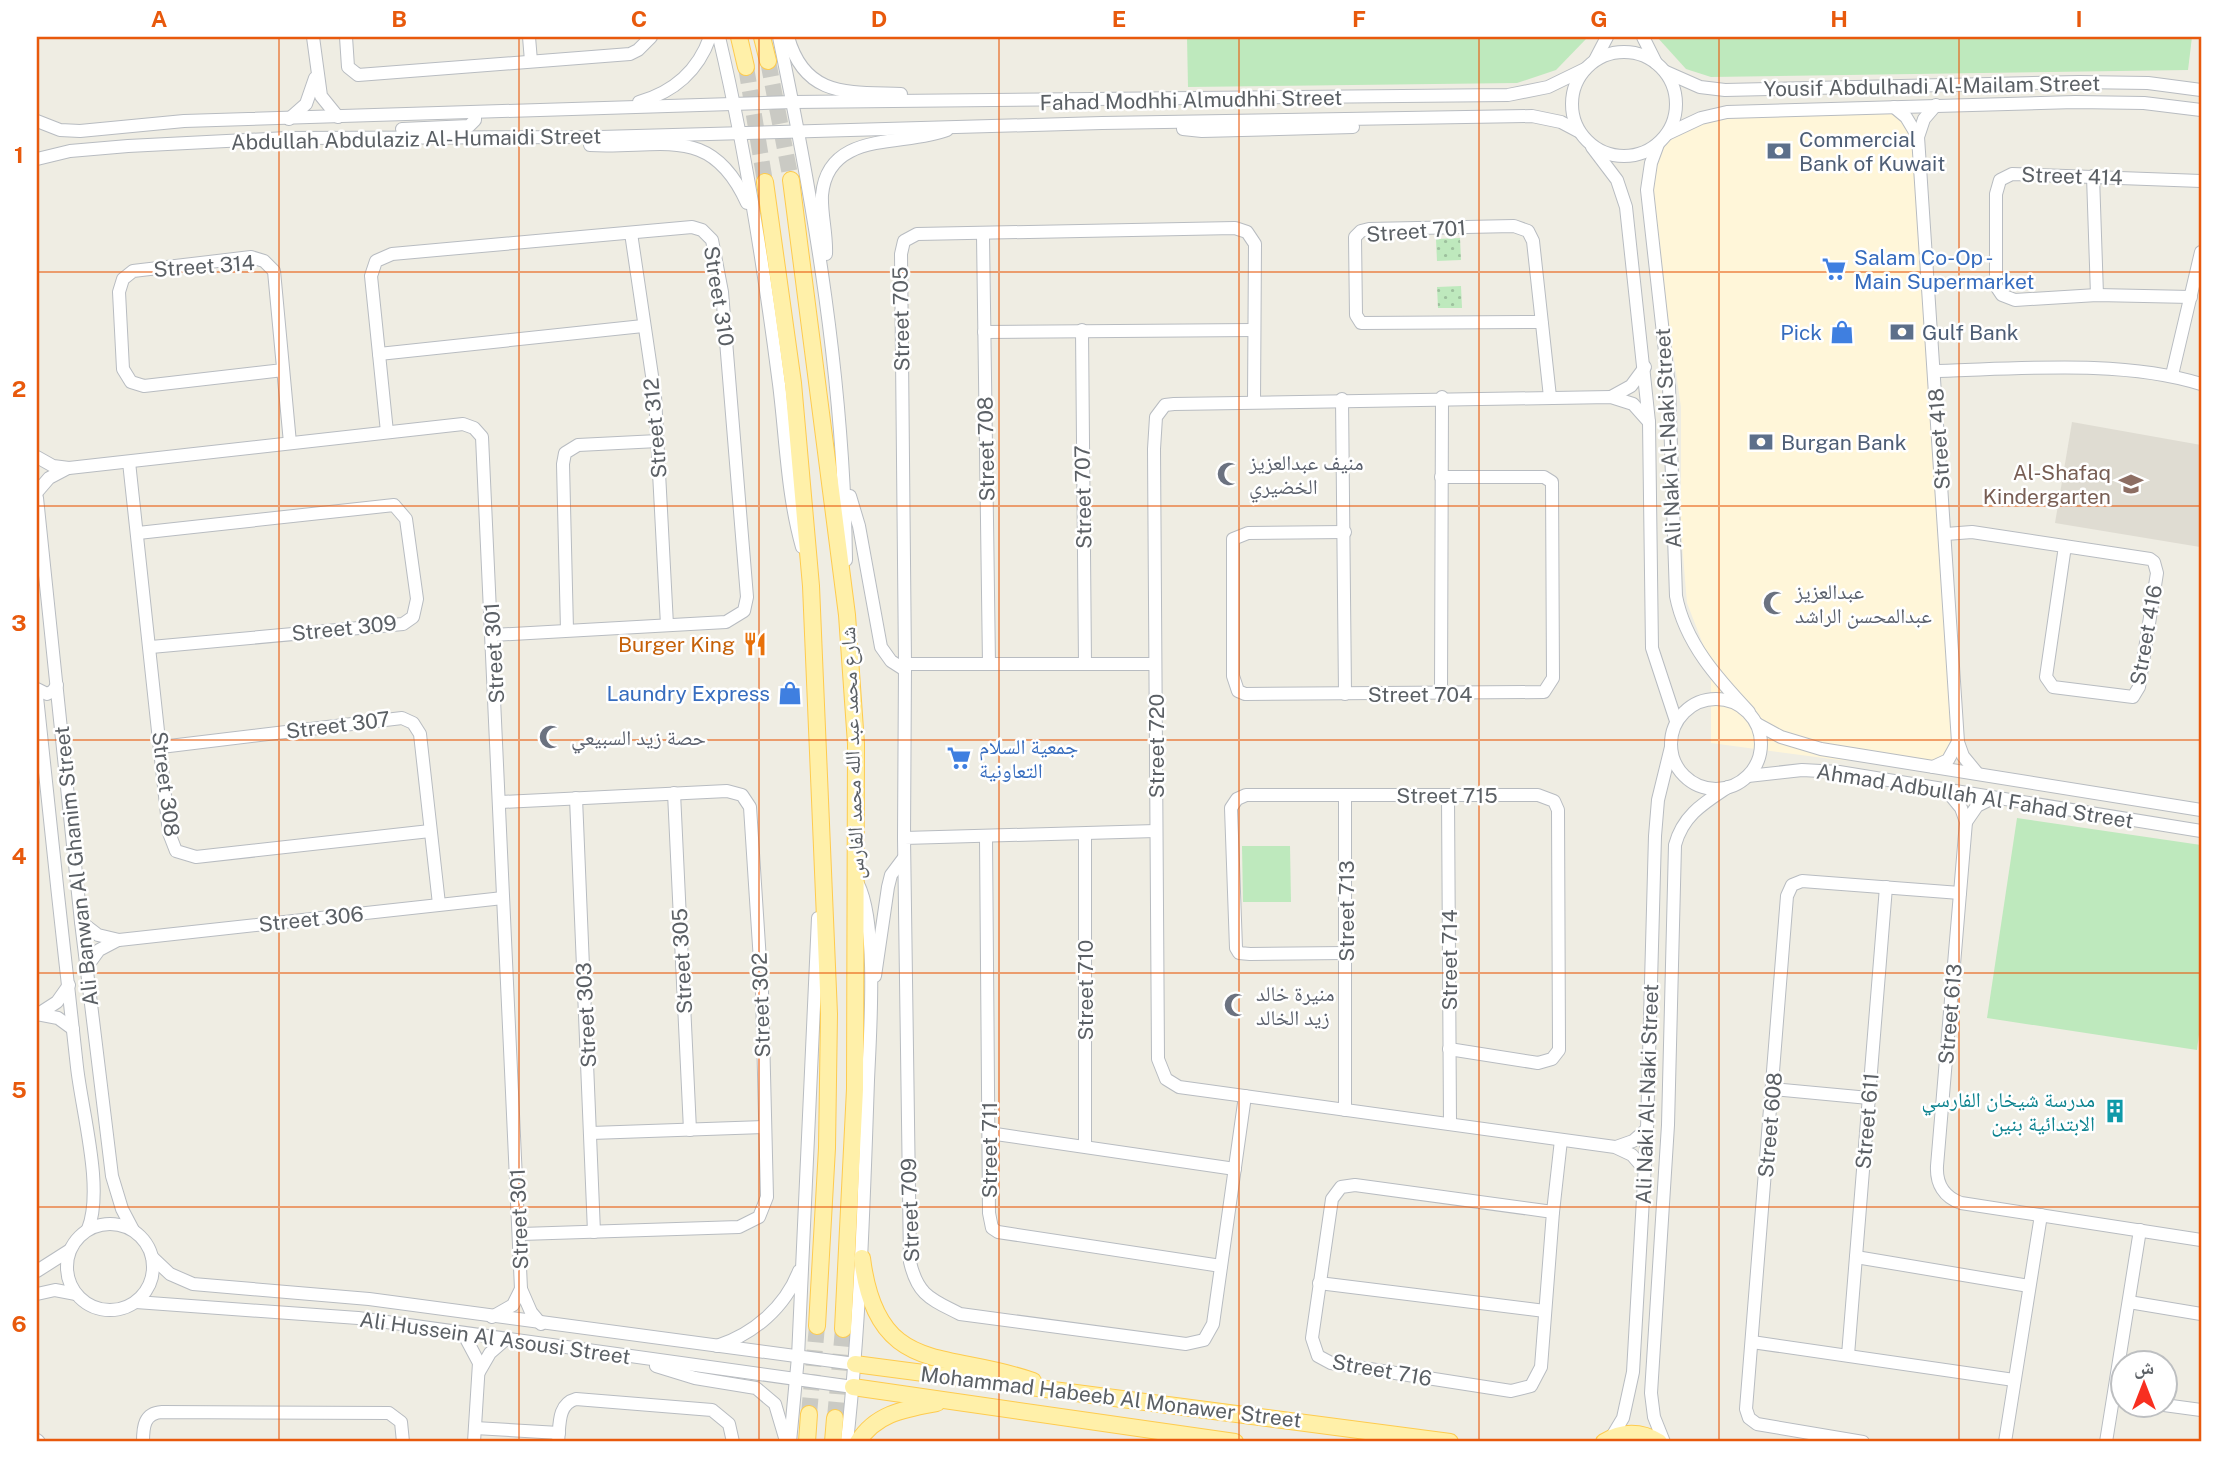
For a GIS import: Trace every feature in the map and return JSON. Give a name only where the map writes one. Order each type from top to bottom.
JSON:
[{"type":"main road","points":[[739,37],[746,66]]},
{"type":"main road","points":[[762,37],[768,61]]},
{"type":"main road","name":"شارع محمد عبد الله محمد الفارس","points":[[791,180],[847,615],[856,744],[858,884],[855,1101],[843,1329]]},
{"type":"main road","name":"شارع محمد عبد الله محمد الفارس","points":[[765,182],[793,383],[811,571],[829,1074],[817,1326]]},
{"type":"main road","points":[[862,1258],[865,1287],[874,1310],[886,1329],[902,1345],[933,1359],[1015,1375],[1061,1393]]},
{"type":"main road","name":"Mohammad Habeeb Al Monawer Street","points":[[855,1364],[1450,1442]]},
{"type":"main road","name":"Mohammad Habeeb Al Monawer Street","points":[[853,1387],[1235,1442]]},
{"type":"main road","points":[[858,1442],[868,1428],[884,1416],[949,1400]]},
{"type":"main road","points":[[807,1442],[809,1415]]},
{"type":"main road","points":[[833,1442],[835,1418]]},
{"type":"main road","points":[[1607,1440],[1637,1434],[1662,1442]]},
{"type":"street","points":[[313,37],[316,74],[324,102],[338,117]]},
{"type":"street","points":[[346,37],[348,66],[358,75],[630,54],[639,50],[651,37]]},
{"type":"street","points":[[529,37],[531,61]]},
{"type":"street","points":[[620,108],[650,99],[679,83],[701,58],[710,37]]},
{"type":"street","points":[[719,37],[740,132],[779,384],[789,486],[800,540],[811,571]]},
{"type":"street","points":[[779,37],[824,272],[845,481],[847,615]]},
{"type":"street","points":[[788,37],[802,68],[814,80],[830,89],[962,96],[999,102]]},
{"type":"street","points":[[1607,37],[1572,92],[1571,105],[1578,131],[1592,146],[1614,156],[1648,150],[1662,139],[1673,122],[1676,97],[1643,37]]},
{"type":"street","points":[[1590,64],[1607,54],[1633,52],[1661,68]]},
{"type":"street","name":"Fahad Modhhi Almudhhi Street","points":[[793,102],[1482,96],[1535,91],[1561,82],[1590,64]]},
{"type":"street","name":"Yousif Abdulhadi Al-Mailam Street","points":[[1661,68],[1700,87],[1725,90],[2079,82],[2148,83],[2201,92]]},
{"type":"street","points":[[289,118],[309,99],[316,74]]},
{"type":"street","points":[[2144,103],[2150,94],[2148,83]]},
{"type":"street","points":[[2162,104],[2164,94],[2169,90],[2201,92]]},
{"type":"street","points":[[1480,117],[1486,106],[1482,96]]},
{"type":"street","name":"Abdullah Abdulaziz Al-Humaidi Street","points":[[37,121],[60,130],[80,131],[184,121],[793,102]]},
{"type":"street","name":"Yousif Abdulhadi Al-Mailam Street","points":[[1662,139],[1701,118],[1727,112],[2144,103],[2201,110]]},
{"type":"street","points":[[1917,137],[1924,120],[1936,106]]},
{"type":"street","points":[[1894,107],[1906,117],[1917,137]]},
{"type":"street","points":[[342,137],[387,130],[469,126],[475,120],[475,113]]},
{"type":"street","name":"Fahad Modhhi Almudhhi Street","points":[[797,131],[1542,117],[1578,131]]},
{"type":"street","points":[[824,272],[827,243],[822,194],[834,167],[849,153],[867,144],[926,137],[956,126]]},
{"type":"street","name":"Abdullah Abdulaziz Al-Humaidi Street","points":[[37,159],[69,151],[141,145],[342,137],[541,137],[797,131]]},
{"type":"street","points":[[541,137],[592,145],[691,146],[714,156],[731,173],[753,217]]},
{"type":"street","name":"Street 418","points":[[1917,137],[1958,742],[1963,756],[1977,774]]},
{"type":"street","name":"Ali Naki Al-Naki Street","points":[[1662,139],[1647,182],[1668,387],[1678,608],[1693,642],[1749,712]]},
{"type":"street","name":"Ali Naki Al-Naki Street","points":[[1592,146],[1610,168],[1622,193],[1632,249],[1649,422],[1652,648],[1676,721]]},
{"type":"street","name":"Street 414","points":[[2191,298],[2097,295],[2015,300],[2002,295],[1996,286],[1996,194],[2000,180],[2012,174],[2201,181]]},
{"type":"street","points":[[2094,176],[2097,295]]},
{"type":"street","name":"Street 310","points":[[387,432],[372,275],[376,261],[392,254],[692,227],[709,236],[723,292],[730,362],[747,604],[744,611],[733,620],[493,635]]},
{"type":"street","name":"Street 705","points":[[904,838],[904,241],[917,234],[984,235],[1235,228],[1248,232],[1255,244],[1254,401]]},
{"type":"street","name":"Street 701","points":[[1542,322],[1361,323],[1356,315],[1355,237],[1365,229],[1523,228],[1534,241],[1550,397]]},
{"type":"street","name":"Street 312","points":[[631,233],[655,396],[667,625]]},
{"type":"street","name":"Street 708","points":[[984,235],[989,664]]},
{"type":"street","points":[[1632,249],[1642,243],[1654,249]]},
{"type":"street","points":[[2172,375],[2201,252]]},
{"type":"street","name":"Street 314","points":[[282,370],[144,386],[131,382],[124,369],[119,292],[124,279],[133,271],[251,257],[264,261],[274,271],[290,443]]},
{"type":"street","points":[[379,354],[643,326]]},
{"type":"street","name":"Street 707","points":[[1082,330],[1085,664]]},
{"type":"street","points":[[985,332],[1253,330]]},
{"type":"street","points":[[1611,397],[1631,386],[1645,367]]},
{"type":"street","points":[[1934,371],[2083,369],[2172,375],[2201,384]]},
{"type":"street","points":[[1441,694],[1442,397]]},
{"type":"street","name":"Street 720","points":[[1644,1170],[1632,1155],[1615,1147],[1179,1087],[1166,1079],[1160,1069],[1156,831],[1156,416],[1165,405],[1174,404],[1442,397],[1611,397],[1633,404],[1649,422]]},
{"type":"street","points":[[1342,399],[1345,694]]},
{"type":"street","name":"Street 301","points":[[37,457],[54,466],[69,468],[463,424],[474,428],[482,437],[521,1234],[521,1289],[531,1312],[541,1324]]},
{"type":"street","points":[[567,630],[563,464],[565,453],[578,445],[658,441]]},
{"type":"street","name":"Street 308","points":[[129,462],[169,833],[176,851],[196,857],[430,831]]},
{"type":"street","name":"Street 301","points":[[37,492],[49,478],[69,468]]},
{"type":"street","name":"Street 704","points":[[1345,532],[1248,533],[1240,534],[1231,545],[1233,676],[1238,691],[1245,694],[1534,694],[1550,686],[1553,678],[1552,482],[1545,477],[1441,477]]},
{"type":"street","points":[[845,481],[859,526],[881,647],[891,661],[905,667],[1155,664]]},
{"type":"street","name":"Ali Banwan Al Ghanim Street","points":[[37,498],[86,968],[112,1176],[122,1209],[133,1230]]},
{"type":"street","name":"Street 309","points":[[138,533],[394,505],[406,519],[417,599],[413,617],[403,624],[151,647]]},
{"type":"street","name":"Street 416","points":[[1946,534],[1972,532],[2065,546],[2154,562],[2157,573],[2146,647],[2139,687],[2133,697],[2053,687],[2046,677],[2065,546]]},
{"type":"street","points":[[881,647],[905,647]]},
{"type":"street","points":[[37,689],[47,694],[54,691],[57,685]]},
{"type":"street","name":"Ali Banwan Al Ghanim Street","points":[[37,697],[94,1195],[88,1229]]},
{"type":"street","points":[[1710,698],[1725,699],[1749,712],[1758,724],[1761,752],[1748,776],[1728,787],[1715,789],[1690,781],[1680,772],[1671,747],[1676,721],[1691,706],[1710,698]]},
{"type":"street","points":[[39,717],[50,708],[60,713]]},
{"type":"street","name":"Street 307","points":[[161,747],[402,718],[413,723],[420,734],[439,904]]},
{"type":"street","name":"Ahmad Adbullah Al Fahad Street","points":[[1758,724],[1781,737],[1807,746],[2196,809]]},
{"type":"street","points":[[1933,766],[1948,760],[1958,742]]},
{"type":"street","name":"Ali Naki Al-Naki Street","points":[[1607,1440],[1623,1418],[1631,1386],[1647,1129],[1656,818],[1671,747]]},
{"type":"street","name":"Ahmad Adbullah Al Fahad Street","points":[[1748,776],[1821,770],[2201,831]]},
{"type":"street","name":"Ali Naki Al-Naki Street","points":[[1662,1442],[1654,1417],[1651,1393],[1668,1125],[1675,845],[1681,827],[1693,811],[1728,787]]},
{"type":"street","points":[[1947,791],[1961,808],[1966,822]]},
{"type":"street","name":"Street 302","points":[[500,802],[674,793],[735,792],[742,795],[750,807],[762,992],[766,1202],[755,1221],[739,1227],[521,1234]]},
{"type":"street","name":"Street 305","points":[[674,793],[690,1130]]},
{"type":"street","name":"Street 715","points":[[1346,953],[1239,953],[1234,937],[1231,808],[1237,799],[1247,795],[1538,795],[1555,801],[1558,810],[1559,1050],[1552,1059],[1538,1063],[1449,1049]]},
{"type":"street","name":"Street 713","points":[[1345,795],[1345,1110]]},
{"type":"street","name":"Street 714","points":[[1448,796],[1450,1124]]},
{"type":"street","points":[[1966,822],[1977,806],[1994,797]]},
{"type":"street","name":"Street 303","points":[[576,798],[594,1232]]},
{"type":"street","points":[[2187,828],[2196,809]]},
{"type":"street","name":"Street 613","points":[[1966,822],[1937,1179],[1942,1190],[1956,1201],[2201,1240]]},
{"type":"street","points":[[904,838],[986,838],[1156,831]]},
{"type":"street","name":"Street 710","points":[[1085,834],[1085,1146]]},
{"type":"street","name":"Street 709","points":[[904,838],[910,1262],[915,1283],[929,1299],[960,1314],[1196,1343],[1210,1333],[1245,1096]]},
{"type":"street","name":"Street 711","points":[[986,838],[989,1221],[998,1232],[1222,1266]]},
{"type":"street","points":[[871,1011],[888,887],[891,875],[903,859]]},
{"type":"street","points":[[788,1442],[797,1357],[819,905],[824,879]]},
{"type":"street","name":"Street 608","points":[[1863,1442],[1753,1422],[1746,1409],[1789,888],[1802,881],[1961,893]]},
{"type":"street","points":[[847,1442],[862,1258],[871,1011],[868,919],[858,884]]},
{"type":"street","name":"Street 611","points":[[1848,1355],[1886,887]]},
{"type":"street","name":"Street 306","points":[[118,940],[503,898]]},
{"type":"street","points":[[81,922],[98,935],[118,940]]},
{"type":"street","points":[[86,968],[99,950],[118,940]]},
{"type":"street","points":[[38,1013],[57,1002],[69,985]]},
{"type":"street","points":[[38,1013],[58,1018],[73,1029]]},
{"type":"street","points":[[1773,1089],[1869,1098]]},
{"type":"street","points":[[591,1133],[765,1127]]},
{"type":"street","points":[[1615,1147],[1633,1141],[1647,1129]]},
{"type":"street","points":[[989,1133],[1235,1169]]},
{"type":"street","name":"Street 716","points":[[1553,1212],[1345,1185],[1332,1199],[1312,1343],[1322,1359],[1511,1391],[1527,1389],[1538,1377],[1561,1140]]},
{"type":"street","points":[[2005,1442],[2041,1215]]},
{"type":"street","points":[[37,1271],[70,1250],[88,1229],[115,1224],[133,1230],[145,1242],[153,1267],[149,1286],[136,1302],[109,1310],[91,1306],[76,1294],[55,1290],[37,1294]]},
{"type":"street","points":[[2124,1350],[2140,1230]]},
{"type":"street","points":[[70,1250],[66,1268],[76,1294]]},
{"type":"street","name":"Ali Hussein Al Asousi Street","points":[[152,1257],[170,1274],[193,1284],[369,1299],[855,1364]]},
{"type":"street","points":[[1856,1257],[2029,1286]]},
{"type":"street","points":[[713,1347],[737,1338],[768,1317],[792,1287],[802,1264]]},
{"type":"street","points":[[1320,1283],[1545,1311]]},
{"type":"street","name":"Street 301","points":[[491,1317],[513,1305],[521,1289]]},
{"type":"street","name":"Ali Hussein Al Asousi Street","points":[[136,1302],[305,1312],[853,1387]]},
{"type":"street","points":[[2129,1303],[2201,1314]]},
{"type":"street","points":[[463,1333],[476,1354],[479,1373],[474,1442]]},
{"type":"street","points":[[479,1373],[490,1353],[506,1339]]},
{"type":"street","points":[[1752,1342],[2014,1380]]},
{"type":"street","points":[[643,1359],[682,1375],[756,1388],[775,1404],[788,1442]]},
{"type":"street","points":[[475,1428],[558,1438],[562,1410],[569,1401],[576,1399],[712,1410],[729,1423],[733,1442]]},
{"type":"street","points":[[2178,1407],[2201,1410]]},
{"type":"street","points":[[143,1442],[145,1421],[152,1414],[162,1412],[389,1413],[401,1422],[402,1442]]},
{"type":"street","points":[[2106,1442],[2112,1420]]},
{"type":"shaded area","points":[[1896,114],[1912,133],[1936,398],[1958,742],[1939,765],[1839,760],[1711,743],[1711,665],[1687,603],[1681,532],[1681,407],[1649,187],[1654,162],[1668,142],[1686,129],[1720,119]]},
{"type":"shaded area","name":"Al-Shafaq Kindergarten","points":[[2072,422],[2201,445],[2200,547],[2055,523]]},
{"type":"green space","points":[[1187,37],[1588,37],[1556,70],[1517,83],[1188,87]]},
{"type":"green space","points":[[1657,37],[2192,37],[2188,70],[1711,77],[1686,69]]},
{"type":"green space","points":[[1460,238],[1461,260],[1437,261],[1436,239]]},
{"type":"green space","points":[[1461,286],[1462,308],[1438,308],[1437,287]]},
{"type":"green space","points":[[2017,818],[2201,845],[2201,1019],[2197,1050],[1987,1018]]},
{"type":"green space","points":[[1242,846],[1290,846],[1291,902],[1243,902]]},
{"type":"tunnel","points":[[768,61],[791,180]]},
{"type":"tunnel","points":[[746,67],[765,182]]},
{"type":"tunnel","points":[[809,1414],[817,1326]]},
{"type":"tunnel","points":[[835,1418],[843,1329]]},
{"type":"place","name":"Commercial Bank of Kuwait","points":[[1779,151]]},
{"type":"place","name":"Salam Co-Op - Main Supermarket","points":[[1834,269]]},
{"type":"place","name":"Pick","points":[[1842,332]]},
{"type":"place","name":"Gulf Bank","points":[[1902,332]]},
{"type":"place","name":"Burgan Bank","points":[[1761,442]]},
{"type":"place","name":"منيف عبدالعزيز الخضيري","points":[[1229,474]]},
{"type":"place","name":"Al-Shafaq Kindergarten","points":[[2131,484]]},
{"type":"place","name":"عبدالعزيز عبدالمحسن الراشد","points":[[1775,603]]},
{"type":"place","name":"Burger King","points":[[755,644]]},
{"type":"place","name":"Laundry Express","points":[[790,693]]},
{"type":"place","name":"حصة زيد السبيعي","points":[[551,737]]},
{"type":"place","name":"جمعية السلام التعاونية","points":[[959,758]]},
{"type":"place","name":"منيرة خالد زيد الخالد","points":[[1236,1005]]},
{"type":"place","name":"مدرسة شيخان الفارسي الابتدائية بنين","points":[[2115,1111]]}]
